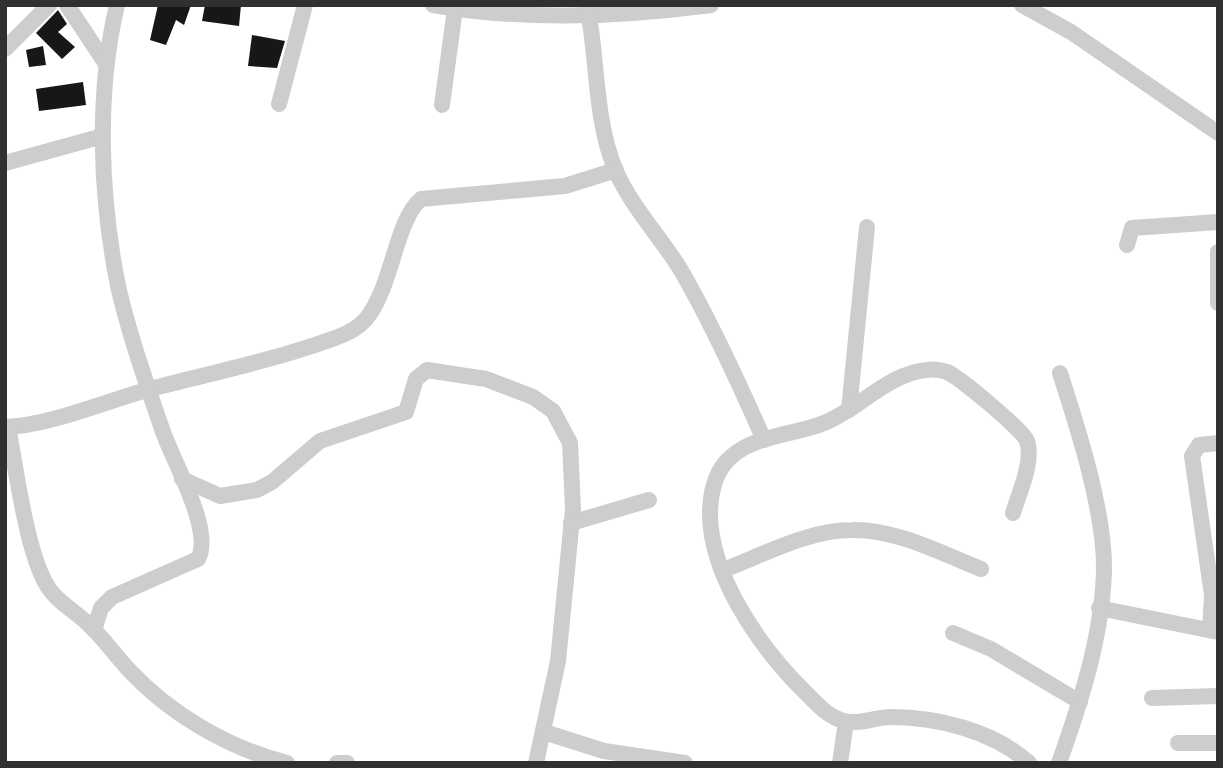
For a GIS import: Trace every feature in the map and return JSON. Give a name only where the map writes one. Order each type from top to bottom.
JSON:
[{"type":"street","points":[[5,49],[49,5]]},
{"type":"street","points":[[67,5],[106,64]]},
{"type":"street","points":[[94,630],[102,608],[112,597],[198,559],[204,545],[149,390],[119,287],[110,229],[103,136],[106,64],[117,5]]},
{"type":"street","points":[[279,104],[305,5]]},
{"type":"street","points":[[433,5],[483,13],[710,5]]},
{"type":"street","points":[[1022,5],[1072,32],[1218,133]]},
{"type":"street","points":[[442,105],[455,9]]},
{"type":"street","points":[[588,10],[603,127],[616,170],[636,207],[681,270],[736,374],[764,440]]},
{"type":"street","points":[[5,163],[103,136]]},
{"type":"street","points":[[287,763],[260,756],[192,722],[166,705],[129,671],[94,630],[50,591],[43,579],[7,427],[276,357],[351,332],[366,319],[384,290],[411,213],[421,199],[565,186],[616,170]]},
{"type":"street","points":[[1127,245],[1132,228],[1218,222]]},
{"type":"street","points":[[849,410],[867,227]]},
{"type":"street","points":[[1218,252],[1218,303]]},
{"type":"street","points":[[182,479],[220,496],[257,490],[272,482],[320,441],[406,412],[416,379],[424,372],[435,369],[515,388],[553,411],[570,443],[573,462],[571,523],[558,662],[536,763]]},
{"type":"street","points":[[1013,513],[1025,469],[1028,450],[1026,439],[1014,425],[949,373],[925,370],[905,376],[824,423],[764,440],[730,457],[716,481],[710,510],[723,570],[738,604],[790,677],[825,711],[846,722],[890,717],[952,725],[984,736],[1029,763]]},
{"type":"street","points":[[1059,763],[1080,702],[1104,570],[1101,539],[1083,446],[1060,373]]},
{"type":"street","points":[[1099,608],[1214,631],[1212,595],[1192,456],[1199,445],[1218,443]]},
{"type":"street","points":[[571,523],[649,500]]},
{"type":"street","points":[[723,570],[818,535],[850,530],[890,536],[981,569]]},
{"type":"street","points":[[953,633],[991,649],[1080,702]]},
{"type":"street","points":[[1153,698],[1218,696]]},
{"type":"street","points":[[840,763],[846,722]]},
{"type":"street","points":[[544,732],[640,760],[685,763]]},
{"type":"street","points":[[1178,743],[1218,743]]},
{"type":"street","points":[[337,763],[347,763]]},
{"type":"building","points":[[158,5],[191,5],[184,25],[176,20],[166,45],[150,40]]},
{"type":"building","points":[[205,5],[241,5],[239,26],[202,21]]},
{"type":"building","points":[[58,10],[67,24],[58,32],[75,47],[62,59],[36,33]]},
{"type":"building","points":[[252,35],[285,41],[277,68],[248,66]]},
{"type":"building","points":[[43,46],[46,65],[29,67],[26,50]]},
{"type":"building","points":[[83,82],[86,105],[39,111],[36,89]]}]
